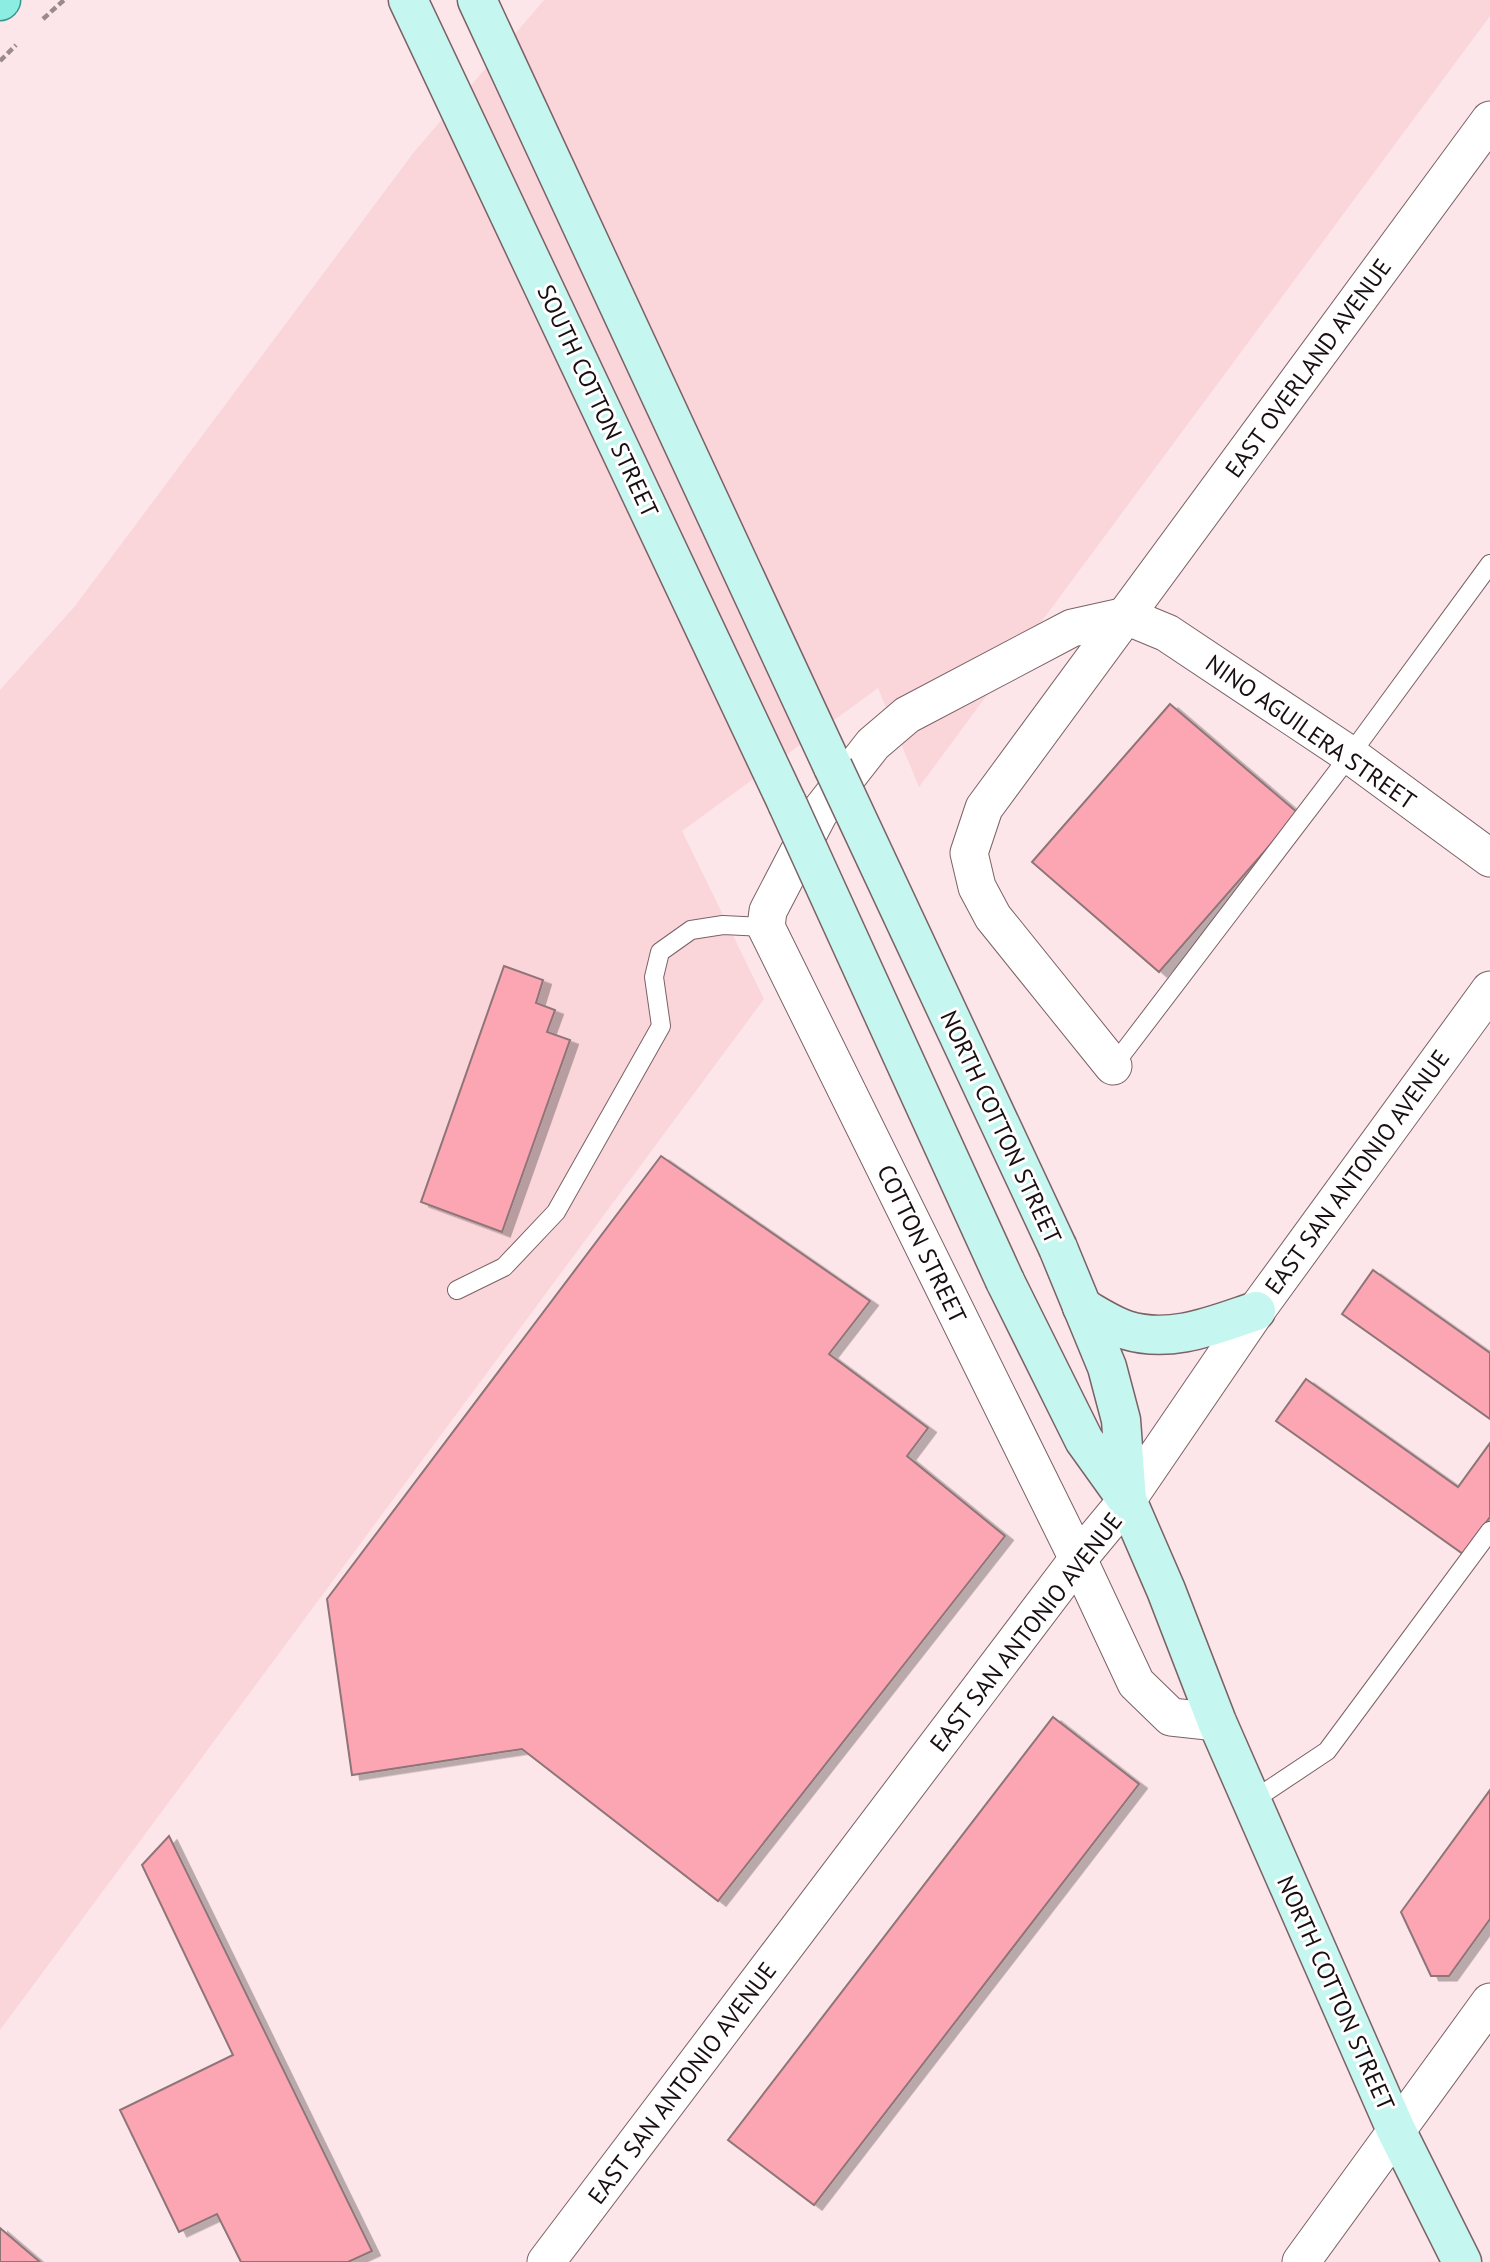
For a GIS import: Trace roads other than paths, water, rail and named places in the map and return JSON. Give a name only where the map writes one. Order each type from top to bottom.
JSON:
[{"type":"main road","name":"SOUTH COTTON STREET","points":[[408,0],[787,803]]},
{"type":"main road","name":"NORTH COTTON STREET","points":[[477,0],[1058,1248],[1107,1367],[1121,1420],[1127,1500]]},
{"type":"main road","name":"NORTH COTTON STREET","points":[[787,803],[1005,1281],[1084,1440],[1127,1500],[1166,1590],[1217,1721],[1396,2130],[1462,2262]]},
{"type":"main road","points":[[1082,1307],[1126,1330],[1153,1335],[1189,1333],[1256,1311]]},
{"type":"street","name":"EAST OVERLAND AVENUE","points":[[1113,1066],[993,917],[977,887],[969,853],[984,808],[1490,120]]},
{"type":"street","name":"NINO AGUILERA STREET","points":[[1126,616],[1167,633],[1350,755],[1490,858]]},
{"type":"street","points":[[766,927],[768,911],[820,813],[873,744],[907,715],[1072,628],[1126,616]]},
{"type":"street","name":"COTTON STREET","points":[[766,927],[1078,1559]]},
{"type":"street","name":"EAST SAN ANTONIO AVENUE","points":[[545,2262],[1078,1559],[1127,1500],[1256,1311],[1490,990]]},
{"type":"street","points":[[1078,1559],[1136,1683],[1171,1717],[1217,1721]]},
{"type":"street","points":[[1301,2262],[1490,2003]]},
{"type":"lane","points":[[1113,1066],[1350,755],[1490,564]]},
{"type":"lane","points":[[457,1290],[504,1267],[556,1212],[661,1026],[654,977],[660,952],[691,930],[723,925],[766,927]]},
{"type":"lane","points":[[1252,1801],[1327,1751],[1490,1531]]}]
